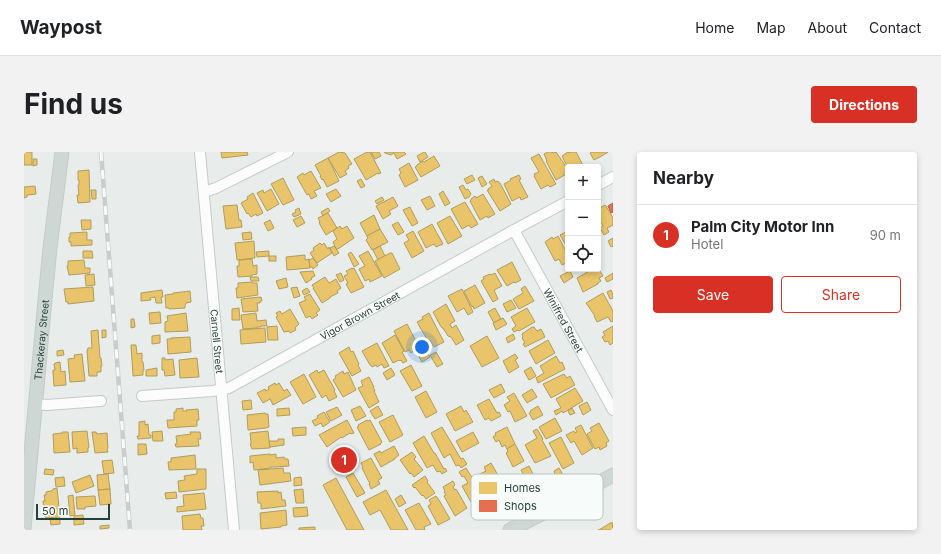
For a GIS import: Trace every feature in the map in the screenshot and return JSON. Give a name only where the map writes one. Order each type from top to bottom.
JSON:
[{"type":"main road","name":"Thackeray Street","points":[[24,529],[50,248],[62,152]]},
{"type":"main road","points":[[603,480],[613,475]]},
{"type":"main road","points":[[510,530],[529,520]]},
{"type":"street","name":"Carnell Street","points":[[200,152],[234,530]]},
{"type":"street","points":[[204,192],[213,190],[288,152]]},
{"type":"street","points":[[601,183],[613,177]]},
{"type":"street","name":"Vigor Brown Street","points":[[142,396],[229,388],[565,203]]},
{"type":"street","name":"Winifred Street","points":[[514,230],[613,410]]},
{"type":"street","points":[[35,404],[47,405],[101,401]]},
{"type":"building: Homes","points":[[24,152],[32,152],[32,165],[24,165]]},
{"type":"building: Homes","points":[[221,152],[247,152],[248,155],[222,158]]},
{"type":"building: Homes","points":[[339,152],[345,153],[352,164],[348,166],[349,168],[345,171],[347,174],[340,178],[328,158]]},
{"type":"building: Homes","points":[[367,152],[370,152],[381,173],[378,173],[366,180],[354,159]]},
{"type":"building: Homes","points":[[371,152],[379,152],[381,156],[375,159]]},
{"type":"building: Homes","points":[[384,152],[404,152],[406,154],[397,159],[394,153],[391,155]]},
{"type":"building: Homes","points":[[424,152],[428,157],[420,162],[417,156]]},
{"type":"building: Homes","points":[[548,152],[556,152],[565,166],[565,175],[556,180],[544,154]]},
{"type":"building: Homes","points":[[568,152],[576,152],[582,164],[566,164],[562,156]]},
{"type":"building: Homes","points":[[608,152],[594,160],[590,153]]},
{"type":"building: Homes","points":[[539,154],[556,184],[550,187],[548,185],[541,189],[534,176],[534,174],[539,172],[531,158]]},
{"type":"building: Homes","points":[[434,156],[440,166],[421,177],[415,167]]},
{"type":"building: Homes","points":[[328,158],[339,181],[327,187],[315,165]]},
{"type":"building: Homes","points":[[33,159],[37,159],[37,165],[33,166]]},
{"type":"building: Homes","points":[[409,163],[418,180],[405,187],[399,175],[401,173],[399,169]]},
{"type":"building: Homes","points":[[89,170],[90,202],[78,203],[78,171]]},
{"type":"building: Homes","points":[[311,171],[321,188],[314,191],[317,196],[311,199],[309,194],[307,195],[297,177],[303,173],[304,175]]},
{"type":"building: Homes","points":[[472,175],[475,180],[467,184],[464,179]]},
{"type":"building: Homes","points":[[519,175],[521,179],[519,180],[528,197],[521,200],[520,197],[512,201],[504,184],[511,180],[510,179]]},
{"type":"building: Homes","points":[[482,176],[487,184],[482,187],[478,178]]},
{"type":"building: Homes","points":[[283,178],[294,200],[283,205],[271,184]]},
{"type":"building: Homes","points":[[361,179],[365,186],[361,188],[357,181]]},
{"type":"building: Homes","points":[[494,179],[495,182],[498,181],[500,183],[511,204],[500,211],[487,190],[489,190],[488,189],[492,186],[489,182]]},
{"type":"building: Homes","points":[[463,185],[471,194],[465,199],[459,187]]},
{"type":"building: Homes","points":[[35,186],[36,194],[27,195],[27,197],[24,198],[24,187]]},
{"type":"building: Homes","points":[[271,189],[279,204],[267,211],[257,193],[263,190],[264,193]]},
{"type":"building: Homes","points":[[336,189],[341,196],[331,202],[326,194]]},
{"type":"building: Homes","points":[[91,190],[96,190],[96,199],[92,199]]},
{"type":"building: Homes","points":[[443,191],[450,203],[445,206],[439,194]]},
{"type":"building: Homes","points":[[253,193],[263,213],[257,216],[256,214],[251,217],[248,213],[247,214],[241,203],[248,199],[247,197]]},
{"type":"building: Homes","points":[[483,194],[495,214],[480,220],[470,201],[475,196],[476,198]]},
{"type":"building: Homes","points":[[430,196],[435,206],[427,210],[421,200]]},
{"type":"building: Homes","points":[[382,197],[384,200],[377,204],[375,201]]},
{"type":"building: Homes","points":[[393,197],[398,206],[389,211],[391,214],[383,219],[376,206]]},
{"type":"building: Homes","points":[[465,202],[478,224],[471,228],[469,225],[462,229],[451,209]]},
{"type":"building: Homes","points":[[237,205],[239,220],[241,220],[242,227],[226,229],[223,206]]},
{"type":"building: Homes","points":[[605,205],[613,218],[613,225],[607,228],[609,232],[604,235],[601,230],[603,226],[601,223],[601,207]]},
{"type":"building: Homes","points":[[410,207],[418,223],[412,226],[403,210]]},
{"type":"building: Homes","points":[[299,208],[301,214],[294,217],[292,214]]},
{"type":"building: Homes","points":[[328,208],[330,211],[323,216],[321,212]]},
{"type":"building: Homes","points":[[328,213],[337,228],[326,235],[319,223],[318,218]]},
{"type":"building: Homes","points":[[374,215],[380,229],[367,236],[360,223]]},
{"type":"building: Homes","points":[[301,216],[305,223],[297,227],[293,220]]},
{"type":"building: Homes","points":[[450,216],[462,236],[448,244],[437,223]]},
{"type":"building: Homes","points":[[81,220],[91,220],[91,229],[82,230]]},
{"type":"building: Homes","points":[[270,220],[274,228],[268,231],[264,223]]},
{"type":"building: Homes","points":[[398,222],[404,232],[398,235],[392,225]]},
{"type":"building: Homes","points":[[432,224],[443,244],[436,247],[434,244],[426,248],[418,232]]},
{"type":"building: Homes","points":[[340,226],[342,229],[347,226],[354,238],[336,249],[333,242],[337,239],[333,231]]},
{"type":"building: Homes","points":[[380,229],[388,242],[372,250],[366,240],[368,238],[367,236]]},
{"type":"building: Homes","points":[[413,231],[424,251],[412,258],[404,243],[409,240],[406,235]]},
{"type":"building: Homes","points":[[87,232],[87,240],[92,240],[92,245],[71,246],[71,242],[69,242],[70,233]]},
{"type":"building: Homes","points":[[251,232],[252,239],[243,240],[242,233]]},
{"type":"building: Homes","points":[[565,232],[565,244],[560,235]]},
{"type":"building: Homes","points":[[558,236],[565,249],[565,264],[562,265],[559,259],[555,261],[545,242],[552,237],[553,239]]},
{"type":"building: Homes","points":[[613,238],[613,246],[611,247],[608,241]]},
{"type":"building: Homes","points":[[254,241],[255,258],[237,260],[235,243]]},
{"type":"building: Homes","points":[[320,243],[322,245],[324,243],[328,249],[329,247],[332,253],[317,263],[310,253],[314,250],[313,248]]},
{"type":"building: Homes","points":[[334,246],[339,253],[334,256],[330,248]]},
{"type":"building: Homes","points":[[380,246],[385,256],[378,260],[373,250]]},
{"type":"building: Homes","points":[[83,251],[92,251],[93,258],[83,258]]},
{"type":"building: Homes","points":[[269,251],[269,256],[257,257],[256,252]]},
{"type":"building: Homes","points":[[368,251],[382,276],[370,282],[369,279],[365,281],[359,269],[365,266],[359,256]]},
{"type":"building: Homes","points":[[351,252],[359,264],[354,267],[348,254]]},
{"type":"building: Homes","points":[[392,253],[400,269],[384,278],[375,261]]},
{"type":"building: Homes","points":[[305,255],[305,260],[309,259],[310,268],[287,270],[286,257]]},
{"type":"building: Homes","points":[[269,256],[276,256],[276,261],[269,261]]},
{"type":"building: Homes","points":[[313,258],[318,265],[313,269],[310,267],[309,260]]},
{"type":"building: Homes","points":[[252,259],[253,266],[257,265],[257,274],[238,277],[237,266],[239,266],[239,260]]},
{"type":"building: Homes","points":[[84,260],[85,268],[90,268],[90,273],[69,275],[67,266],[68,261]]},
{"type":"building: Homes","points":[[512,262],[521,280],[507,286],[497,270]]},
{"type":"building: Homes","points":[[354,268],[364,287],[351,293],[344,276],[348,274],[346,271]]},
{"type":"building: Homes","points":[[313,271],[315,276],[306,283],[300,272]]},
{"type":"building: Homes","points":[[570,272],[573,277],[564,283],[560,276]]},
{"type":"building: Homes","points":[[588,272],[600,272],[603,276],[599,278],[601,281],[598,284],[583,292],[577,278]]},
{"type":"building: Homes","points":[[341,273],[344,280],[340,282],[336,275]]},
{"type":"building: Homes","points":[[495,273],[502,286],[494,290],[498,299],[493,302],[481,281],[484,279],[483,277]]},
{"type":"building: Homes","points":[[613,273],[613,279],[607,282],[605,278]]},
{"type":"building: Homes","points":[[94,274],[95,285],[86,286],[85,275]]},
{"type":"building: Homes","points":[[250,277],[258,277],[259,281],[251,281]]},
{"type":"building: Homes","points":[[325,277],[329,283],[336,279],[341,288],[337,291],[338,293],[322,303],[312,285]]},
{"type":"building: Homes","points":[[286,278],[288,287],[279,289],[276,281]]},
{"type":"building: Homes","points":[[238,283],[257,283],[258,295],[237,298],[236,288],[238,288]]},
{"type":"building: Homes","points":[[475,285],[485,303],[474,309],[464,291]]},
{"type":"building: Homes","points":[[525,286],[534,301],[519,309],[513,299],[523,293],[521,289]]},
{"type":"building: Homes","points":[[93,287],[94,301],[68,304],[68,302],[66,302],[64,289]]},
{"type":"building: Homes","points":[[297,287],[300,296],[294,298],[291,288]]},
{"type":"building: Homes","points":[[307,288],[310,292],[304,295],[302,291]]},
{"type":"building: Homes","points":[[462,289],[473,312],[468,315],[464,308],[457,312],[448,296]]},
{"type":"building: Homes","points":[[162,290],[162,303],[156,303],[155,297],[150,298],[151,300],[141,301],[141,293]]},
{"type":"building: Homes","points":[[611,290],[613,298],[610,299],[607,292]]},
{"type":"building: Homes","points":[[190,291],[191,302],[186,303],[185,308],[166,308],[165,295]]},
{"type":"building: Homes","points":[[603,293],[613,311],[613,321],[611,322],[608,317],[597,322],[595,316],[586,303]]},
{"type":"building: Homes","points":[[310,294],[320,310],[316,313],[318,315],[312,319],[310,316],[306,318],[299,303],[306,300],[304,297]]},
{"type":"building: Homes","points":[[261,297],[262,301],[257,303],[258,311],[243,312],[241,299]]},
{"type":"building: Homes","points":[[511,300],[516,308],[507,312],[503,304]]},
{"type":"building: Homes","points":[[446,304],[455,321],[450,324],[452,328],[456,325],[464,340],[456,345],[451,337],[448,336],[442,328],[433,312]]},
{"type":"building: Homes","points":[[239,308],[240,320],[232,320],[232,309]]},
{"type":"building: Homes","points":[[495,308],[501,319],[494,323],[488,312]]},
{"type":"building: Homes","points":[[527,308],[535,322],[519,331],[514,332],[512,329],[516,326],[511,317]]},
{"type":"building: Homes","points":[[290,309],[299,324],[295,328],[296,330],[290,333],[289,331],[284,332],[276,317],[278,316],[276,313],[280,311],[282,314]]},
{"type":"building: Homes","points":[[160,312],[161,323],[150,324],[149,313]]},
{"type":"building: Homes","points":[[186,313],[188,331],[165,332],[165,322],[168,321],[167,316]]},
{"type":"building: Homes","points":[[256,313],[257,321],[266,320],[267,326],[243,329],[241,315]]},
{"type":"building: Homes","points":[[429,313],[444,342],[434,347],[430,340],[428,341],[417,322]]},
{"type":"building: Homes","points":[[503,318],[507,324],[496,330],[493,323]]},
{"type":"building: Homes","points":[[131,319],[134,319],[135,327],[131,328]]},
{"type":"building: Homes","points":[[407,324],[418,345],[414,347],[415,350],[411,353],[409,350],[405,352],[394,331]]},
{"type":"building: Homes","points":[[277,326],[278,340],[268,340],[267,327]]},
{"type":"building: Homes","points":[[613,326],[613,343],[610,345],[608,341],[605,342],[602,337],[605,335],[603,332]]},
{"type":"building: Homes","points":[[534,327],[537,331],[541,329],[545,337],[525,347],[523,344],[525,343],[522,338],[522,334]]},
{"type":"building: Homes","points":[[265,328],[266,342],[241,344],[240,330]]},
{"type":"building: Homes","points":[[98,330],[102,366],[101,372],[97,372],[97,376],[89,376],[87,351],[88,348],[92,348],[91,331]]},
{"type":"building: Homes","points":[[102,330],[106,330],[106,337],[102,338]]},
{"type":"building: Homes","points":[[513,334],[515,339],[508,343],[506,338]]},
{"type":"building: Homes","points":[[160,335],[160,343],[152,344],[152,336]]},
{"type":"building: Homes","points":[[395,335],[404,351],[402,352],[407,361],[403,363],[399,360],[393,363],[382,343]]},
{"type":"building: Homes","points":[[487,336],[499,358],[482,367],[470,346]]},
{"type":"building: Homes","points":[[190,337],[191,352],[168,354],[167,339]]},
{"type":"building: Homes","points":[[548,340],[555,353],[536,364],[529,351]]},
{"type":"building: Homes","points":[[377,343],[389,366],[384,368],[382,364],[377,367],[376,365],[372,367],[362,351]]},
{"type":"building: Homes","points":[[131,345],[136,345],[137,354],[142,353],[144,370],[143,375],[133,376]]},
{"type":"building: Homes","points":[[349,347],[351,352],[353,351],[361,371],[352,376],[339,353]]},
{"type":"building: Homes","points":[[425,349],[430,357],[422,362],[417,353]]},
{"type":"building: Homes","points":[[63,350],[64,355],[57,356],[57,351]]},
{"type":"building: Homes","points":[[436,352],[443,364],[437,367],[430,355]]},
{"type":"building: Homes","points":[[82,354],[85,381],[70,382],[68,359],[75,358],[74,355]]},
{"type":"building: Homes","points":[[515,354],[518,358],[515,360],[519,367],[509,373],[503,361]]},
{"type":"building: Homes","points":[[556,356],[560,363],[562,362],[565,369],[538,383],[536,378],[544,373],[540,366]]},
{"type":"building: Homes","points":[[162,358],[165,358],[165,360],[173,359],[175,375],[165,376],[164,370],[162,370]]},
{"type":"building: Homes","points":[[197,358],[199,377],[180,378],[179,360]]},
{"type":"building: Homes","points":[[60,362],[61,372],[65,371],[66,385],[54,386],[54,364]]},
{"type":"building: Homes","points":[[411,365],[422,386],[412,391],[400,371]]},
{"type":"building: Homes","points":[[531,367],[536,376],[529,380],[524,371]]},
{"type":"building: Homes","points":[[157,368],[157,376],[146,376],[146,370]]},
{"type":"building: Homes","points":[[391,368],[395,375],[387,380],[383,373]]},
{"type":"building: Homes","points":[[317,370],[318,373],[324,370],[335,390],[334,391],[337,397],[329,401],[326,395],[322,398],[309,375]]},
{"type":"building: Homes","points":[[343,371],[344,374],[348,372],[356,390],[343,397],[333,380],[336,378],[335,376]]},
{"type":"building: Homes","points":[[304,374],[316,397],[303,404],[290,382]]},
{"type":"building: Homes","points":[[564,374],[567,378],[570,376],[575,385],[551,398],[543,384]]},
{"type":"building: Homes","points":[[369,377],[379,402],[369,408],[358,388],[363,386],[361,381]]},
{"type":"building: Homes","points":[[275,383],[276,385],[279,383],[284,391],[287,389],[291,395],[273,405],[270,399],[263,403],[257,393],[265,389],[266,391],[269,389],[268,387]]},
{"type":"building: Homes","points":[[501,384],[505,392],[494,398],[489,390]]},
{"type":"building: Homes","points":[[575,388],[583,401],[563,413],[562,411],[556,415],[554,411],[561,408],[556,399]]},
{"type":"building: Homes","points":[[532,389],[537,397],[527,403],[522,395]]},
{"type":"building: Homes","points":[[426,391],[437,412],[426,418],[415,397]]},
{"type":"building: Homes","points":[[514,393],[527,416],[515,422],[510,411],[508,412],[504,405],[510,401],[507,397]]},
{"type":"building: Homes","points":[[489,399],[497,413],[499,412],[501,416],[491,421],[489,418],[485,420],[477,405]]},
{"type":"building: Homes","points":[[251,400],[252,409],[243,410],[242,401]]},
{"type":"building: Homes","points":[[587,402],[591,410],[583,415],[579,406]]},
{"type":"building: Homes","points":[[360,406],[366,416],[356,421],[351,410]]},
{"type":"building: Homes","points":[[378,406],[383,415],[375,419],[370,411]]},
{"type":"building: Homes","points":[[461,406],[464,412],[466,410],[473,422],[455,431],[446,414]]},
{"type":"building: Homes","points":[[538,406],[543,415],[533,420],[529,413]]},
{"type":"building: Homes","points":[[337,407],[342,415],[331,421],[326,412]]},
{"type":"building: Homes","points":[[183,408],[183,411],[198,409],[199,420],[197,420],[197,426],[168,428],[167,420],[174,420],[174,412],[176,412],[176,409]]},
{"type":"building: Homes","points":[[289,408],[290,415],[277,416],[277,409]]},
{"type":"building: Homes","points":[[572,408],[575,413],[570,415],[568,411]]},
{"type":"building: Homes","points":[[324,412],[330,422],[323,427],[321,423],[315,426],[312,421]]},
{"type":"building: Homes","points":[[268,414],[269,427],[248,430],[247,415]]},
{"type":"building: Homes","points":[[393,415],[403,435],[390,442],[379,422]]},
{"type":"building: Homes","points":[[555,418],[562,431],[546,439],[539,427]]},
{"type":"building: Homes","points":[[347,420],[354,433],[350,433],[342,438],[341,437],[327,447],[319,435]]},
{"type":"building: Homes","points":[[367,420],[370,420],[382,442],[369,450],[357,427]]},
{"type":"building: Homes","points":[[145,421],[145,425],[148,424],[149,435],[151,435],[151,438],[138,439],[139,422]]},
{"type":"building: Homes","points":[[599,423],[609,441],[606,443],[607,446],[600,450],[599,447],[595,449],[587,434],[592,431],[590,428]]},
{"type":"building: Homes","points":[[581,425],[593,448],[582,455],[574,441],[571,443],[566,435],[574,431],[575,433],[577,432],[575,428]]},
{"type":"building: Homes","points":[[306,427],[306,435],[293,436],[292,428]]},
{"type":"building: Homes","points":[[442,427],[461,459],[463,458],[467,464],[461,468],[459,465],[456,466],[450,454],[444,458],[431,433]]},
{"type":"building: Homes","points":[[507,427],[515,444],[507,449],[505,445],[502,447],[499,440],[496,442],[493,437],[496,435],[495,433]]},
{"type":"building: Homes","points":[[537,429],[551,456],[535,463],[525,445],[537,438],[533,431]]},
{"type":"building: Homes","points":[[87,431],[89,447],[88,452],[77,453],[77,448],[73,449],[72,432]]},
{"type":"building: Homes","points":[[162,431],[163,441],[153,441],[152,432]]},
{"type":"building: Homes","points":[[268,431],[270,448],[252,449],[250,444],[250,433]]},
{"type":"building: Homes","points":[[68,432],[70,452],[54,453],[53,434]]},
{"type":"building: Homes","points":[[92,432],[96,432],[97,434],[107,433],[108,452],[95,453]]},
{"type":"building: Homes","points":[[190,432],[200,432],[201,439],[198,439],[199,446],[176,447],[176,436],[191,434]]},
{"type":"building: Homes","points":[[473,432],[479,443],[462,452],[456,441]]},
{"type":"building: Homes","points":[[424,436],[444,469],[445,468],[447,471],[442,474],[440,471],[437,472],[433,465],[427,468],[413,443]]},
{"type":"building: Homes","points":[[561,437],[574,463],[563,469],[549,443]]},
{"type":"building: Homes","points":[[278,439],[284,439],[284,445],[270,447],[269,441],[278,441]]},
{"type":"building: Homes","points":[[138,444],[146,444],[147,454],[138,455]]},
{"type":"building: Homes","points":[[515,444],[524,461],[513,467],[506,453],[508,452],[507,449]]},
{"type":"building: Homes","points":[[394,446],[399,455],[381,467],[374,454],[380,451],[381,453]]},
{"type":"building: Homes","points":[[412,452],[416,457],[414,459],[423,470],[414,477],[400,460]]},
{"type":"building: Homes","points":[[276,454],[276,458],[284,457],[285,459],[288,459],[289,466],[254,470],[253,462],[250,463],[250,456]]},
{"type":"building: Homes","points":[[195,455],[196,469],[169,470],[168,462],[171,462],[171,458]]},
{"type":"building: Homes","points":[[371,458],[382,478],[378,480],[380,484],[371,489],[361,463]]},
{"type":"building: Homes","points":[[112,460],[114,473],[104,474],[102,461]]},
{"type":"building: Homes","points":[[491,463],[497,474],[480,474],[486,471],[484,467]]},
{"type":"building: Homes","points":[[529,466],[533,474],[523,474],[521,470]]},
{"type":"building: Homes","points":[[283,468],[284,473],[290,473],[291,481],[260,485],[258,470]]},
{"type":"building: Homes","points":[[466,468],[471,476],[471,502],[462,486],[468,483],[464,476],[462,477],[459,472]]},
{"type":"building: Homes","points":[[559,468],[562,474],[555,474],[554,471]]},
{"type":"building: Homes","points":[[45,469],[54,470],[53,475],[44,474]]},
{"type":"building: Homes","points":[[197,469],[206,469],[206,489],[179,492],[178,481],[185,480],[184,476],[197,474]]},
{"type":"building: Homes","points":[[353,473],[365,493],[357,497],[346,477]]},
{"type":"building: Homes","points":[[108,474],[110,489],[98,490],[97,475]]},
{"type":"building: Homes","points":[[90,475],[94,486],[76,493],[72,482]]},
{"type":"building: Homes","points":[[425,476],[428,481],[427,482],[435,493],[426,499],[412,485]]},
{"type":"building: Homes","points":[[64,477],[65,486],[56,487],[55,478]]},
{"type":"building: Homes","points":[[301,477],[302,485],[294,486],[294,478]]},
{"type":"building: Homes","points":[[336,478],[364,530],[347,530],[323,485]]},
{"type":"building: Homes","points":[[453,481],[455,485],[453,487],[455,490],[456,489],[467,508],[455,516],[444,496],[446,495],[443,487]]},
{"type":"building: Homes","points":[[57,488],[60,517],[46,518],[43,501],[45,501],[44,495],[46,495],[46,492]]},
{"type":"building: Homes","points":[[110,489],[111,504],[100,505],[98,490]]},
{"type":"building: Homes","points":[[303,489],[304,503],[296,503],[294,490]]},
{"type":"building: Homes","points":[[386,490],[408,530],[391,530],[380,510],[370,515],[363,502]]},
{"type":"building: Homes","points":[[278,491],[278,493],[281,492],[282,500],[285,500],[286,506],[261,509],[261,503],[258,503],[257,492]]},
{"type":"building: Homes","points":[[176,492],[177,498],[166,499],[165,493]]},
{"type":"building: Homes","points":[[204,493],[206,509],[177,512],[177,507],[184,506],[183,495]]},
{"type":"building: Homes","points":[[73,495],[75,515],[70,516],[68,496]]},
{"type":"building: Homes","points":[[401,495],[406,503],[399,507],[395,499]]},
{"type":"building: Homes","points":[[95,496],[96,506],[85,507],[85,509],[77,509],[76,497]]},
{"type":"building: Homes","points":[[436,496],[450,519],[438,525],[428,506],[431,504],[429,500]]},
{"type":"building: Homes","points":[[419,503],[431,524],[424,527],[425,530],[416,530],[405,510]]},
{"type":"building: Homes","points":[[307,507],[308,516],[294,517],[293,508]]},
{"type":"building: Homes","points":[[286,510],[287,525],[261,529],[260,513]]},
{"type":"building: Homes","points":[[200,514],[201,518],[203,518],[204,526],[201,526],[202,530],[183,530],[182,516]]},
{"type":"building: Homes","points":[[83,515],[84,524],[74,525],[74,516]]},
{"type":"building: Homes","points":[[60,518],[60,524],[51,525],[50,519]]},
{"type":"building: Homes","points":[[612,522],[613,530],[599,530]]},
{"type":"building: Homes","points":[[109,525],[109,528],[100,529],[100,526]]},
{"type":"building: Homes","points":[[315,527],[315,530],[299,530],[299,528]]},
{"type":"building: Shops","points":[[613,203],[613,212],[611,213],[608,206]]},
{"type":"railway","points":[[101,152],[130,530]]},
{"type":"place","name":"Palm City Motor Inn","points":[[344,460]]}]
